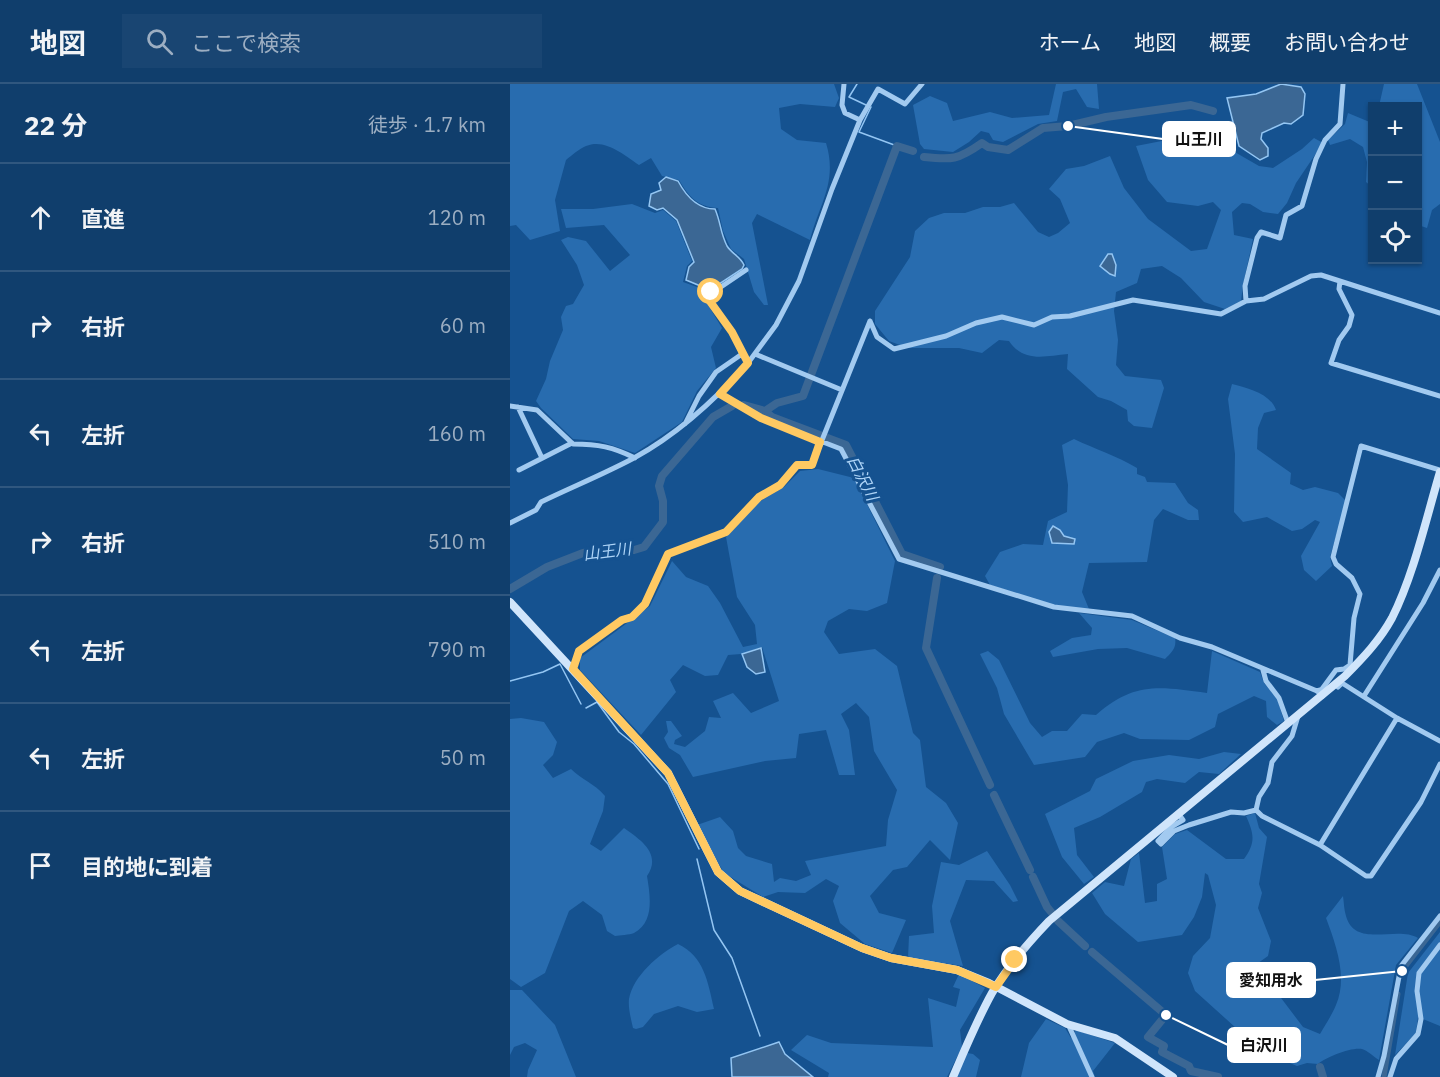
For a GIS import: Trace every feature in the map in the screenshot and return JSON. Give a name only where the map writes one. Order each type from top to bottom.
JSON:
[{"type":"street","points":[[844,84],[842,105],[845,113],[860,120]]},
{"type":"street","points":[[510,523],[536,510],[541,502],[635,458],[685,424],[720,394],[748,363],[776,325],[799,281],[860,120],[878,89],[905,104],[922,84]]},
{"type":"street","points":[[1246,301],[1245,286],[1257,238],[1262,232],[1280,238],[1286,215],[1302,206],[1316,159],[1325,140],[1340,124],[1343,84]]},
{"type":"street","points":[[746,270],[709,295],[709,300],[732,332],[748,363]]},
{"type":"street","points":[[573,669],[579,651],[622,620],[632,617],[645,604],[668,554],[726,532],[759,497],[780,485],[797,465],[812,465],[870,321],[877,337],[894,349],[946,336],[976,323],[1002,318],[1034,325],[1052,317],[1070,316],[1133,300],[1221,314],[1246,301],[1264,298],[1311,276],[1322,275],[1440,313]]},
{"type":"street","points":[[1340,281],[1339,289],[1352,315],[1350,326],[1339,340],[1331,363],[1440,396]]},
{"type":"street","points":[[685,424],[699,396],[716,372],[742,354]]},
{"type":"street","points":[[755,354],[842,390]]},
{"type":"street","points":[[720,394],[761,418],[841,449],[899,559],[1053,607],[1132,616],[1180,638],[1212,647],[1319,693],[1325,698],[1342,683],[1397,718],[1440,741]]},
{"type":"street","points":[[510,406],[537,410],[573,444],[598,444],[635,458]]},
{"type":"street","points":[[518,407],[542,458]]},
{"type":"street","points":[[519,470],[572,443]]},
{"type":"street","points":[[953,1077],[980,1016],[996,987],[1022,950],[1049,921],[1288,723],[1319,693],[1336,670],[1344,669],[1350,664],[1354,618],[1360,594],[1352,578],[1336,564],[1333,557],[1361,446],[1440,471],[1413,560],[1392,618],[1369,652],[1346,676],[1319,693]]},
{"type":"street","points":[[1364,696],[1423,603],[1440,570]]},
{"type":"street","points":[[510,602],[668,773],[718,872],[740,891],[862,948],[891,958],[957,970],[1068,1024],[1115,1038],[1173,1077]]},
{"type":"street","points":[[1263,670],[1266,681],[1279,698],[1288,723]]},
{"type":"street","points":[[1256,810],[1259,797],[1268,783],[1272,762],[1292,736],[1298,714]]},
{"type":"street","points":[[1320,845],[1397,718]]},
{"type":"street","points":[[1256,810],[1262,816],[1320,845],[1366,876],[1371,876],[1420,802],[1440,764]]},
{"type":"street","points":[[1178,813],[1183,820],[1171,827],[1158,841],[1161,844],[1174,831],[1189,825],[1231,813],[1256,810]]},
{"type":"street","points":[[1378,1077],[1384,1056],[1397,976],[1401,966],[1440,916]]},
{"type":"street","points":[[1390,1077],[1396,1059],[1418,1034],[1421,1019],[1417,991],[1419,973],[1440,945]]},
{"type":"street","points":[[1068,1024],[1092,1077]]},
{"type":"shaded area","points":[[510,84],[834,84],[839,98],[835,107],[800,104],[779,108],[781,129],[797,140],[826,143],[830,170],[826,193],[810,240],[757,214],[752,223],[768,305],[764,305],[754,292],[744,259],[731,249],[723,231],[718,208],[705,206],[690,196],[679,180],[662,176],[651,158],[639,165],[621,152],[607,146],[593,144],[583,147],[566,160],[555,200],[560,231],[530,240],[516,225],[510,226]]},
{"type":"shaded area","points":[[1056,84],[1097,84],[1099,109],[1087,107],[1076,89],[1063,92],[1057,121],[1038,124],[1003,142],[993,140],[989,133],[981,131],[953,152],[924,149],[920,144],[913,105],[930,96],[947,103],[953,121],[990,112],[1012,118],[1049,115]]},
{"type":"shaded area","points":[[1281,84],[1301,87],[1305,94],[1303,115],[1291,124],[1284,123],[1262,133],[1261,139],[1268,148],[1268,156],[1260,160],[1239,146],[1227,98],[1256,94]]},
{"type":"shaded area","points":[[1384,84],[1417,84],[1440,142],[1440,204],[1432,210],[1427,228],[1422,226],[1422,102],[1380,102]]},
{"type":"shaded area","points":[[1348,113],[1368,121],[1368,184],[1366,182],[1367,162],[1363,147],[1350,139],[1330,145],[1328,140],[1345,124]]},
{"type":"shaded area","points":[[1314,138],[1323,143],[1278,214],[1263,212],[1250,204],[1242,203],[1232,212],[1234,235],[1253,239],[1241,301],[1225,309],[1204,302],[1181,278],[1162,266],[1141,269],[1137,283],[1116,292],[1114,311],[1118,340],[1116,365],[1125,376],[1161,380],[1164,388],[1152,428],[1134,426],[1128,421],[1127,410],[1098,397],[1067,369],[1068,354],[1043,357],[1028,355],[1021,353],[1009,341],[999,340],[982,353],[959,348],[908,348],[889,341],[875,324],[875,311],[910,257],[915,231],[929,218],[944,213],[965,213],[983,207],[1000,207],[1014,203],[1038,232],[1049,237],[1070,223],[1060,199],[1049,189],[1066,169],[1084,166],[1110,156],[1124,188],[1148,219],[1191,251],[1207,249],[1221,210],[1213,202],[1198,206],[1167,202],[1148,180],[1136,146],[1172,139],[1180,151],[1226,147],[1259,166],[1273,168]]},
{"type":"shaded area","points":[[666,177],[678,181],[688,196],[697,204],[715,209],[727,246],[744,265],[742,269],[707,292],[686,280],[689,267],[694,262],[677,220],[663,208],[657,210],[649,206],[651,194],[661,190],[659,183]]},
{"type":"shaded area","points":[[632,204],[655,213],[663,210],[676,221],[692,261],[687,266],[683,282],[697,287],[722,328],[711,347],[716,368],[697,391],[682,422],[635,453],[599,441],[573,439],[536,401],[563,330],[561,317],[566,306],[573,304],[584,285],[577,265],[561,240],[568,237],[586,241],[610,271],[630,255],[604,225],[566,228],[561,209],[593,209]]},
{"type":"shaded area","points":[[1108,254],[1112,254],[1116,265],[1115,276],[1100,266]]},
{"type":"shaded area","points":[[1232,384],[1257,392],[1273,404],[1276,410],[1264,413],[1258,428],[1257,449],[1291,473],[1290,484],[1303,490],[1315,487],[1338,493],[1346,501],[1330,557],[1332,566],[1316,581],[1304,570],[1301,556],[1320,522],[1315,520],[1302,529],[1292,531],[1267,517],[1243,522],[1234,512],[1235,454],[1228,399]]},
{"type":"shaded area","points":[[1074,439],[1137,468],[1137,474],[1145,477],[1147,482],[1175,483],[1188,503],[1198,510],[1199,520],[1188,520],[1163,509],[1154,520],[1147,562],[1089,563],[1082,592],[1089,609],[1057,606],[990,585],[985,576],[1000,552],[1023,544],[1043,545],[1048,521],[1067,512],[1068,485],[1062,445]]},
{"type":"shaded area","points":[[818,469],[854,478],[895,561],[887,603],[867,611],[849,609],[828,621],[824,632],[839,654],[875,649],[897,666],[913,733],[920,740],[926,787],[946,803],[958,823],[950,860],[930,840],[907,867],[893,870],[870,896],[879,913],[906,920],[892,953],[865,944],[840,923],[833,901],[839,886],[826,879],[805,893],[778,892],[763,897],[724,873],[697,825],[720,817],[733,831],[738,848],[746,856],[772,864],[774,882],[780,878],[796,881],[811,875],[805,861],[886,846],[888,820],[897,790],[874,751],[869,717],[856,703],[841,714],[849,730],[855,775],[839,775],[826,730],[799,734],[796,758],[765,761],[693,777],[680,755],[669,748],[664,738],[668,732],[666,721],[671,721],[682,736],[675,740],[674,744],[685,747],[705,731],[709,717],[721,718],[713,701],[733,693],[751,713],[779,701],[762,647],[741,654],[728,655],[718,675],[705,676],[683,665],[670,680],[676,692],[641,735],[580,670],[580,658],[650,606],[672,561],[686,577],[708,586],[720,603],[743,647],[757,644],[755,625],[737,597],[726,537],[759,502],[784,487],[800,471]]},
{"type":"shaded area","points":[[1053,526],[1064,536],[1075,539],[1074,544],[1052,543],[1049,532]]},
{"type":"shaded area","points":[[1079,613],[1132,620],[1175,638],[1174,647],[1165,659],[1127,648],[1098,649],[1053,657],[1050,651],[1072,638],[1091,635],[1092,628]]},
{"type":"shaded area","points":[[761,648],[765,672],[756,674],[747,667],[742,654]]},
{"type":"shaded area","points":[[988,651],[999,660],[1030,723],[1042,737],[1052,731],[1067,731],[1082,714],[1096,715],[1123,696],[1136,692],[1162,688],[1207,693],[1212,651],[1260,672],[1264,683],[1277,698],[1284,721],[1277,725],[1267,717],[1266,701],[1254,696],[1218,714],[1215,727],[1189,740],[1140,739],[1124,733],[1097,742],[1085,757],[1034,765],[1004,714],[997,688],[980,654]]},
{"type":"shaded area","points":[[521,718],[544,722],[557,742],[553,755],[543,765],[553,778],[571,769],[605,796],[603,811],[590,844],[601,851],[624,828],[648,848],[652,861],[647,876],[648,915],[641,928],[632,934],[615,936],[607,931],[602,915],[583,901],[569,911],[545,973],[521,987],[510,979],[510,719]]},
{"type":"shaded area","points":[[1224,752],[1241,754],[1219,774],[1199,772],[1185,783],[1157,779],[1146,782],[1142,792],[1100,817],[1074,828],[1077,855],[1094,877],[1084,884],[1062,857],[1045,814],[1090,791],[1096,779],[1133,761],[1169,755],[1199,759]]},
{"type":"shaded area","points":[[1255,813],[1259,828],[1267,837],[1259,884],[1262,893],[1258,908],[1271,941],[1268,956],[1251,968],[1254,979],[1272,986],[1303,1027],[1320,1034],[1334,1009],[1339,994],[1341,972],[1326,918],[1343,896],[1346,916],[1351,926],[1358,932],[1409,935],[1418,938],[1396,965],[1379,1060],[1362,1049],[1357,1049],[1339,1053],[1318,1064],[1307,1063],[1297,1066],[1280,1059],[1272,1040],[1246,1037],[1195,991],[1188,973],[1193,956],[1210,938],[1216,905],[1208,875],[1205,873],[1202,897],[1194,917],[1182,935],[1138,942],[1105,914],[1092,893],[1105,882],[1124,886],[1131,859],[1139,853],[1145,903],[1157,901],[1157,884],[1167,879],[1162,847],[1175,834],[1187,830],[1226,859],[1244,859],[1252,843],[1251,828],[1246,816]]},
{"type":"shaded area","points":[[987,851],[1018,901],[1013,902],[994,881],[966,880],[950,921],[963,966],[908,958],[909,936],[934,933],[932,906],[941,862],[959,865]]},
{"type":"shaded area","points":[[1440,932],[1440,1026],[1418,1017],[1416,1033],[1395,1055],[1408,973]]},
{"type":"shaded area","points":[[678,944],[694,955],[704,971],[714,1009],[697,1012],[678,1006],[654,1014],[643,1027],[633,1028],[629,1010],[631,990],[641,974],[655,960]]},
{"type":"shaded area","points":[[959,974],[985,988],[960,1030],[962,1047],[947,1077],[828,1077],[829,1073],[791,1050],[807,1035],[831,1043],[933,1047],[928,998],[956,1007],[960,989],[953,987]]},
{"type":"shaded area","points":[[510,990],[522,990],[555,1025],[576,1077],[527,1077],[537,1050],[525,1043],[514,1047],[510,1055]]},
{"type":"shaded area","points":[[1046,1019],[1065,1028],[1071,1038],[1076,1030],[1115,1043],[1093,1071],[1095,1077],[1021,1077],[1029,1043]]},
{"type":"shaded area","points":[[779,1042],[785,1054],[813,1077],[732,1077],[731,1058]]},
{"type":"shaded area","points":[[967,1053],[973,1054],[980,1060],[976,1077],[956,1077]]},
{"type":"waterway","points":[[857,84],[849,97],[866,105]]},
{"type":"waterway","name":"山王川","points":[[924,157],[960,156],[982,143],[988,147],[1008,150],[1043,128],[1068,126],[1106,117],[1191,105],[1213,111]]},
{"type":"waterway","points":[[871,107],[859,132],[897,146]]},
{"type":"waterway","name":"山王川","points":[[765,411],[777,403],[803,396],[897,146],[913,151]]},
{"type":"waterway","name":"白沢川","points":[[744,405],[765,411],[772,417],[846,445],[902,554],[940,567]]},
{"type":"waterway","name":"山王川","points":[[510,589],[547,567],[583,553],[614,548],[634,550],[644,547],[663,522],[663,501],[659,486],[662,476],[713,417],[732,406]]},
{"type":"waterway","name":"白沢川","points":[[937,578],[926,648],[990,785]]},
{"type":"waterway","points":[[510,681],[543,672],[560,664],[581,704]]},
{"type":"waterway","points":[[586,708],[597,702],[619,732],[634,744],[668,784],[699,849]]},
{"type":"waterway","name":"白沢川","points":[[994,795],[1030,870]]},
{"type":"waterway","points":[[697,859],[714,930],[732,958],[760,1036]]},
{"type":"waterway","name":"白沢川","points":[[1033,877],[1052,913]]},
{"type":"waterway","name":"白沢川","points":[[1058,921],[1085,946]]},
{"type":"waterway","points":[[1401,976],[1402,971],[1440,922]]},
{"type":"waterway","name":"白沢川","points":[[1092,952],[1166,1015],[1148,1037],[1164,1046],[1162,1052],[1189,1066],[1191,1071],[1218,1077]]},
{"type":"waterway","points":[[1384,1077],[1398,994]]},
{"type":"waterway","name":"白沢川","points":[[1320,1067],[1323,1077]]},
{"type":"place","name":"山王川","points":[[1068,126]]},
{"type":"place","name":"愛知用水","points":[[1402,971]]},
{"type":"place","name":"白沢川","points":[[1166,1015]]},
{"type":"route","points":[[711,292],[709,300],[732,332],[748,363],[720,394],[761,418],[820,442],[812,465],[797,465],[780,485],[759,497],[726,532],[668,554],[645,604],[632,617],[622,620],[579,651],[573,669],[668,773],[718,872],[740,891],[862,948],[891,958],[957,970],[996,987],[1015,960]]}]
